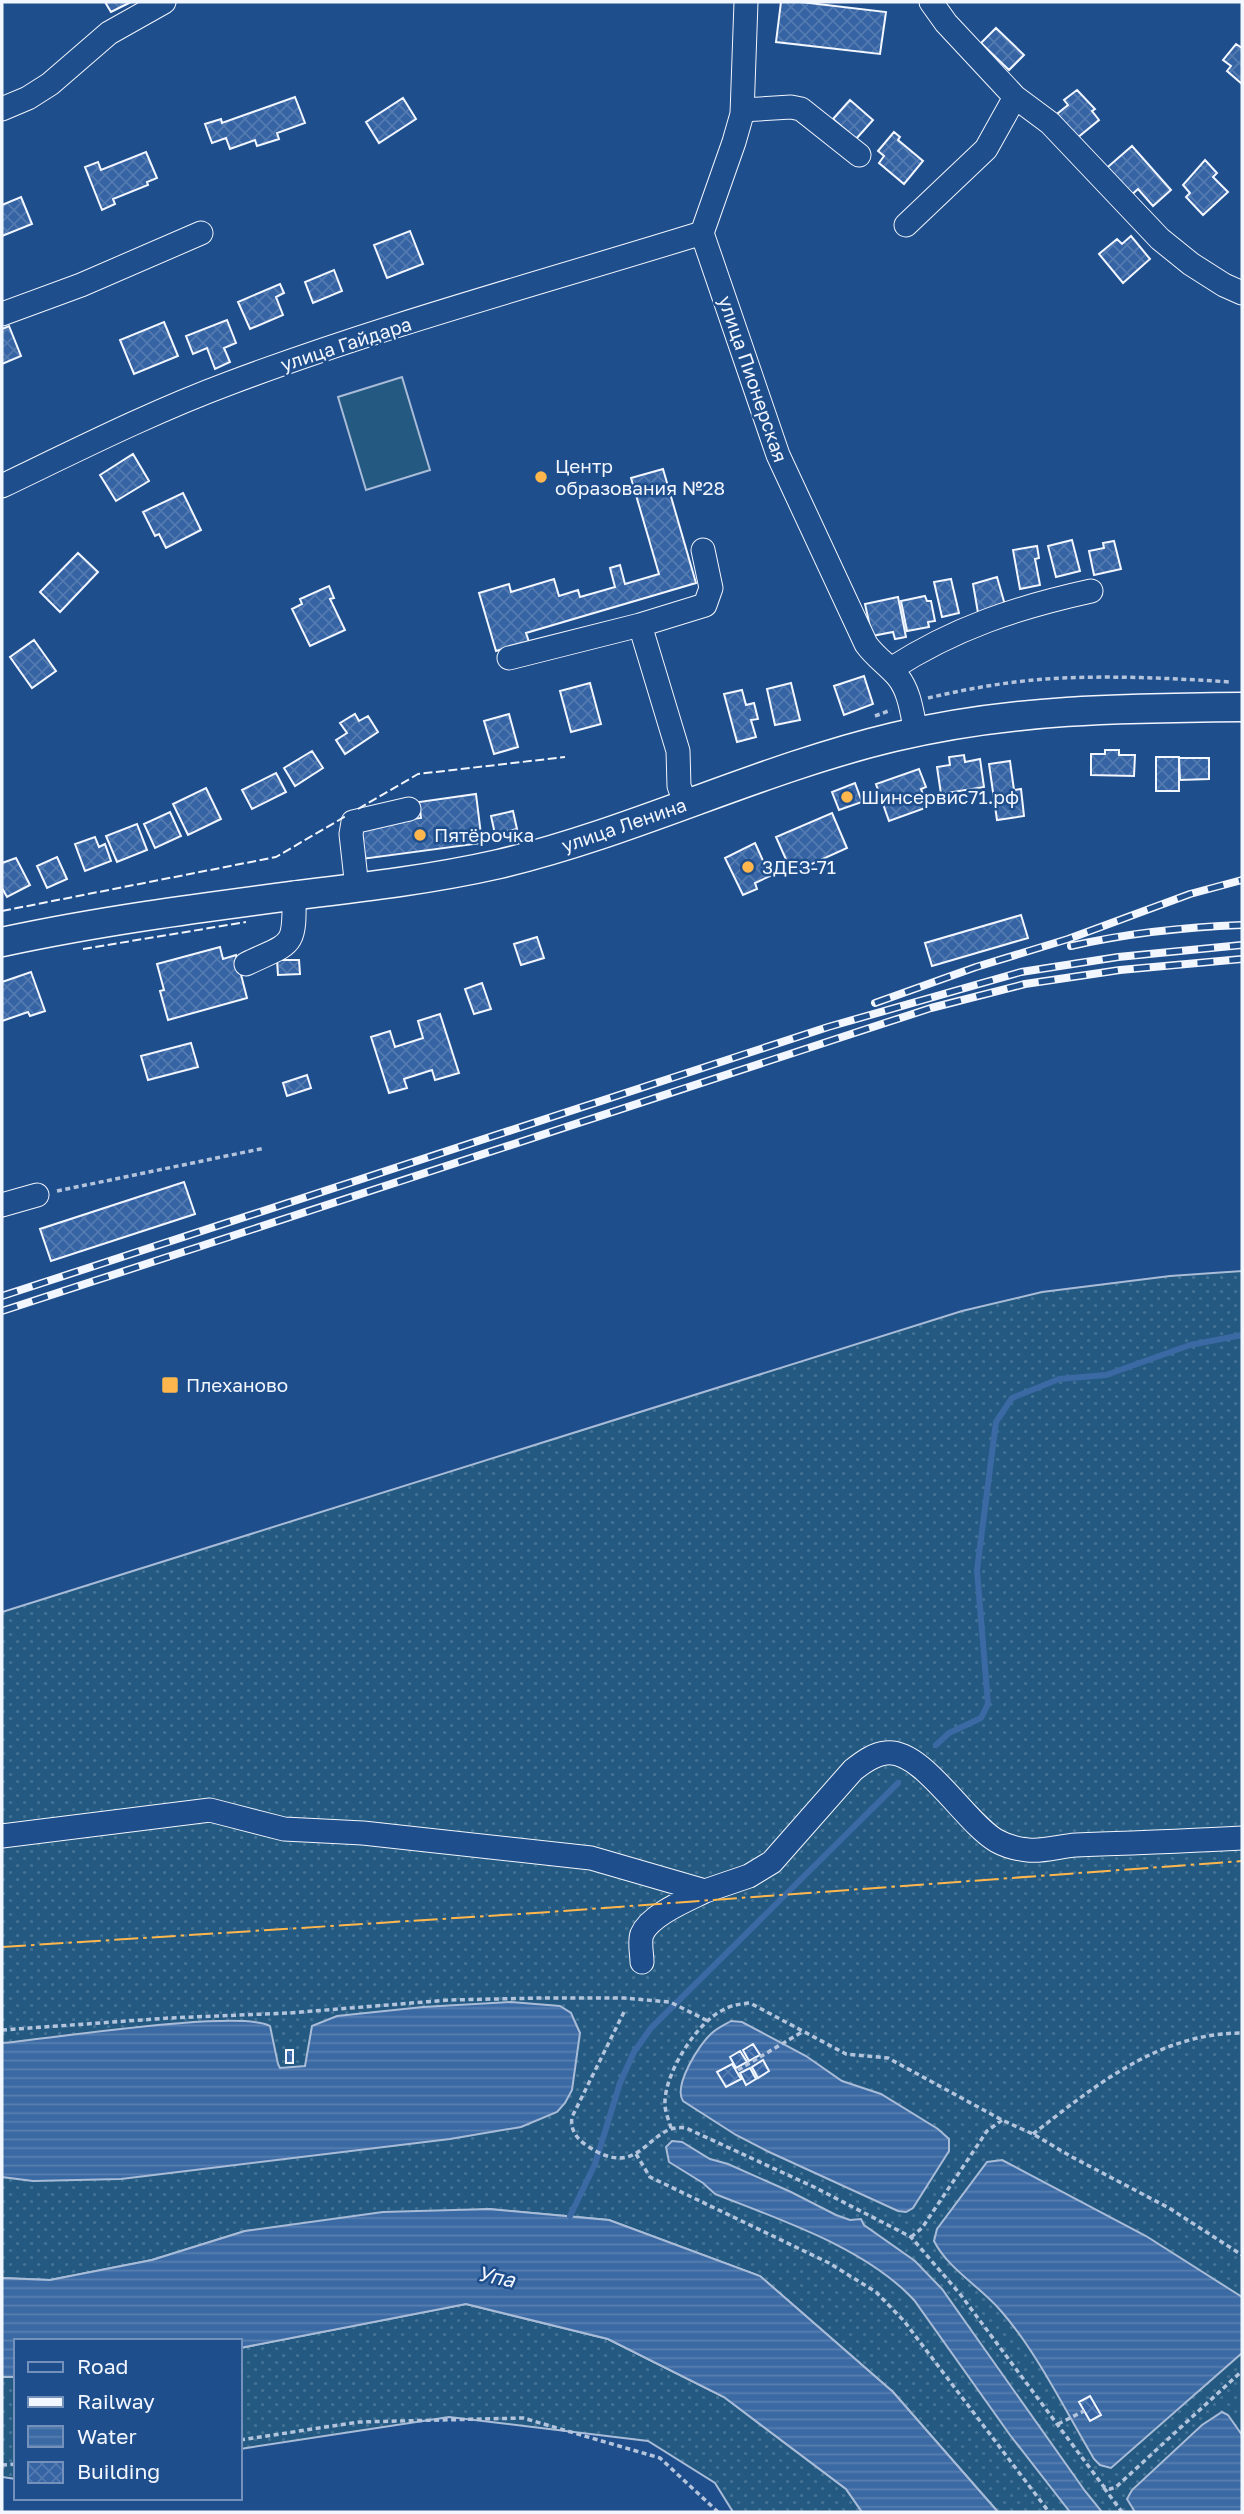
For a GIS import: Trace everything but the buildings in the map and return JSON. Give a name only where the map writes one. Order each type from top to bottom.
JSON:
[{"type":"main road","name":"улица Ленина","points":[[2,942],[66,928],[414,880],[500,864],[555,849],[812,760],[962,722],[1056,712],[1242,706]]},
{"type":"street","points":[[2,109],[28,98],[50,84],[109,33],[164,2]]},
{"type":"street","points":[[702,233],[734,142],[742,110],[746,2]]},
{"type":"street","points":[[931,2],[946,23],[1015,96],[1050,123],[1160,239],[1191,264],[1242,293]]},
{"type":"street","points":[[906,225],[986,149],[1015,96]]},
{"type":"street","points":[[742,110],[791,107],[801,109],[859,155]]},
{"type":"street","points":[[2,314],[80,285],[201,233]]},
{"type":"street","name":"улица Гайдара","points":[[2,486],[117,431],[226,384],[349,342],[702,233]]},
{"type":"street","name":"улица Пионерская","points":[[702,233],[778,455],[866,644],[902,682],[916,732]]},
{"type":"street","points":[[509,658],[700,608],[707,603],[711,588],[703,550]]},
{"type":"street","points":[[891,669],[925,646],[967,627],[1091,591]]},
{"type":"street","points":[[640,625],[677,751],[679,786],[685,805]]},
{"type":"street","points":[[357,888],[351,834],[353,822],[410,809]]},
{"type":"street","points":[[246,964],[285,946],[290,940],[294,929],[294,896]]},
{"type":"street","points":[[2,1205],[37,1195]]},
{"type":"street","points":[[642,1962],[642,1936],[648,1925],[670,1909],[705,1891],[749,1876],[772,1862],[853,1770],[869,1759],[886,1753],[911,1759],[926,1771],[968,1818],[997,1841],[1012,1847],[1030,1851],[1066,1846],[1242,1838]]},
{"type":"street","points":[[2,1836],[210,1811],[284,1829],[363,1833],[591,1858],[705,1891]]},
{"type":"path","points":[[871,717],[909,703],[967,689],[1045,679],[1159,677],[1242,682]]},
{"type":"path","points":[[37,1195],[265,1148]]},
{"type":"path","points":[[2,2031],[449,2000],[542,1998],[624,1998],[670,2002],[708,2021]]},
{"type":"path","points":[[671,2128],[665,2105],[683,2052],[708,2021],[723,2009],[750,2003],[846,2054],[888,2058],[1168,2208],[1242,2255]]},
{"type":"path","points":[[624,2012],[574,2111],[571,2124],[579,2140],[600,2153],[620,2157],[636,2154],[671,2128],[686,2128],[814,2187],[911,2237],[960,2294],[1122,2512]]},
{"type":"path","points":[[738,2070],[804,2032]]},
{"type":"path","points":[[1033,2134],[1100,2083],[1148,2054],[1185,2040],[1242,2033]]},
{"type":"path","points":[[911,2237],[922,2228],[987,2131],[1002,2120]]},
{"type":"path","points":[[636,2154],[650,2177],[829,2263],[876,2292],[904,2321],[1049,2512]]},
{"type":"path","points":[[1104,2487],[1116,2487],[1242,2371]]},
{"type":"path","points":[[1058,2424],[1084,2411]]},
{"type":"path","points":[[242,2440],[359,2422],[523,2418],[660,2458],[718,2512]]},
{"type":"shaded area","points":[[402,377],[430,470],[366,490],[338,397]]},
{"type":"shaded area","points":[[1242,1271],[1242,2512],[998,2512],[893,2392],[760,2276],[609,2220],[489,2209],[245,2231],[152,2260],[50,2280],[2,2278],[2,1612],[962,1311],[1042,1292],[1170,1276]]},
{"type":"shaded area","points":[[466,2304],[608,2339],[724,2397],[846,2489],[862,2512],[733,2512],[715,2483],[648,2441],[449,2417],[242,2449],[242,2348]]},
{"type":"shaded area","points":[[2,2377],[14,2377],[14,2479],[2,2477]]},
{"type":"water","points":[[511,2002],[560,2006],[571,2013],[580,2033],[572,2090],[565,2103],[557,2112],[521,2127],[450,2139],[121,2179],[33,2181],[2,2177],[2,2043],[184,2023],[252,2022],[270,2026],[280,2068],[305,2066],[312,2026],[337,2016]]},
{"type":"water","points":[[731,2021],[742,2022],[806,2056],[842,2081],[881,2094],[938,2129],[949,2139],[949,2151],[913,2208],[906,2212],[898,2211],[767,2151],[736,2135],[683,2101],[681,2086],[694,2055],[712,2033]]},
{"type":"water","points":[[672,2141],[682,2142],[710,2159],[728,2164],[791,2192],[836,2215],[850,2220],[861,2219],[864,2225],[915,2261],[942,2289],[1102,2512],[1070,2512],[1010,2435],[914,2300],[894,2282],[872,2265],[821,2237],[715,2194],[703,2183],[669,2162],[666,2147]]},
{"type":"water","points":[[1002,2160],[1146,2236],[1242,2297],[1242,2353],[1111,2468],[1100,2465],[1094,2459],[1039,2363],[1014,2327],[993,2302],[956,2269],[934,2241],[937,2229],[987,2162]]},
{"type":"water","name":"Упа","points":[[489,2209],[609,2220],[760,2276],[893,2392],[998,2512],[862,2512],[846,2489],[724,2397],[608,2339],[466,2304],[242,2348],[242,2339],[14,2339],[14,2377],[2,2377],[2,2278],[50,2280],[152,2260],[245,2231],[383,2212]]},
{"type":"water","points":[[1222,2412],[1228,2415],[1242,2435],[1242,2512],[1135,2512],[1127,2499],[1132,2490],[1202,2425]]},
{"type":"waterway","points":[[936,1745],[949,1733],[981,1718],[988,1704],[977,1570],[996,1422],[1012,1398],[1059,1379],[1106,1375],[1190,1345],[1242,1335]]},
{"type":"waterway","points":[[570,2216],[595,2164],[620,2083],[634,2052],[651,2028],[898,1783]]},
{"type":"railway","points":[[875,1003],[976,967],[1068,939],[1190,894],[1242,880]]},
{"type":"railway","points":[[1071,946],[1156,931],[1242,925]]},
{"type":"railway","points":[[2,1296],[828,1027],[1021,972],[1118,957],[1242,945]]},
{"type":"railway","points":[[2,1311],[931,1008],[1025,984],[1120,970],[1242,959]]},
{"type":"fence","points":[[358,809],[418,774],[565,757]]},
{"type":"fence","points":[[2,911],[276,857],[346,816]]},
{"type":"fence","points":[[83,949],[246,922]]},
{"type":"power","points":[[2,1947],[535,1913],[1242,1861]]},
{"type":"place","name":"Центр образования №28","points":[[541,477]]},
{"type":"place","name":"Шинсервис71.рф","points":[[847,797]]},
{"type":"place","name":"Пятёрочка","points":[[420,835]]},
{"type":"place","name":"3ДЕЗ-71","points":[[748,867]]},
{"type":"place","name":"Плеханово","points":[[170,1385]]}]
